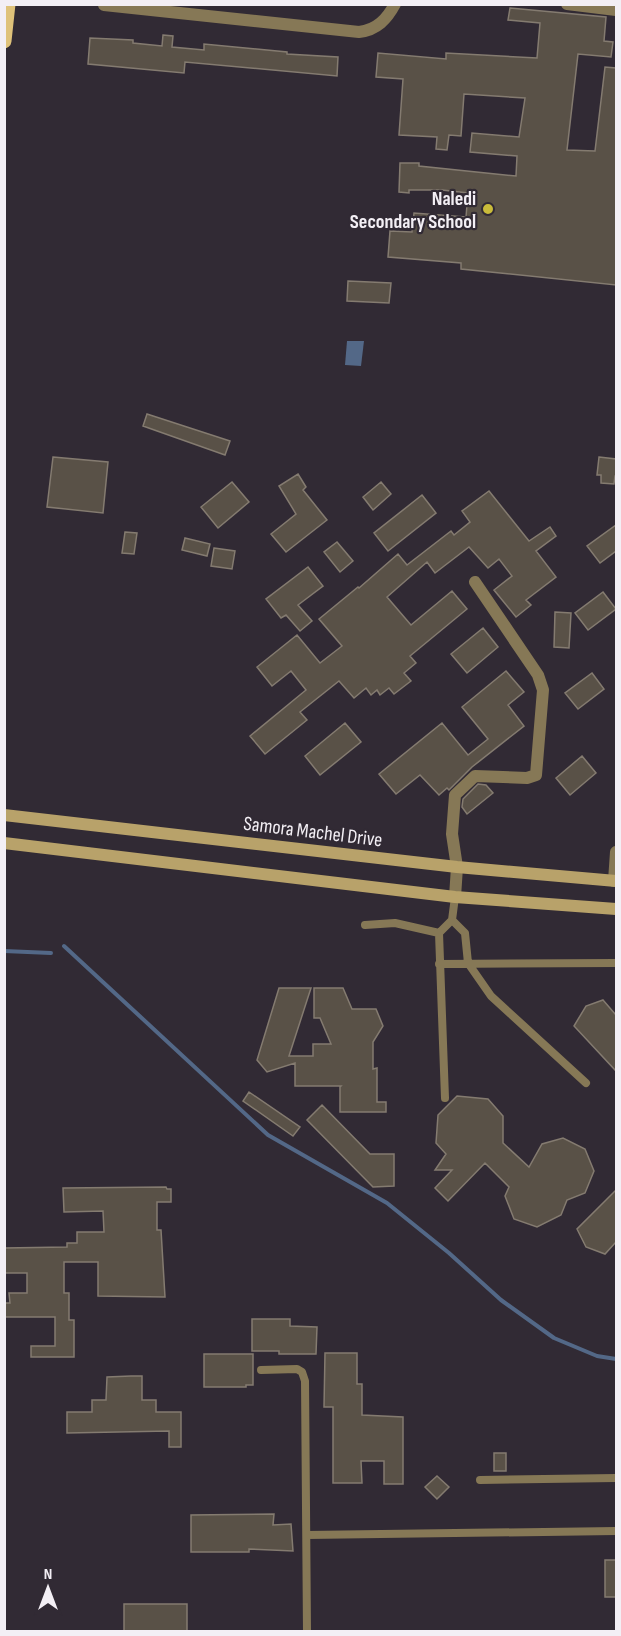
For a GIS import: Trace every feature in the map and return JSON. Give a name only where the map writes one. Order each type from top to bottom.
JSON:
[{"type":"main road","points":[[4,41],[8,4]]},
{"type":"main road","name":"Samora Machel Drive","points":[[4,815],[457,867],[615,881]]},
{"type":"main road","points":[[4,843],[455,897],[616,909]]},
{"type":"street","points":[[104,5],[359,32],[369,31],[381,23],[395,4]]},
{"type":"street","points":[[567,4],[616,10]]},
{"type":"street","points":[[455,897],[457,867],[452,834],[455,795],[475,776],[527,778],[536,775],[543,690],[538,675],[475,582]]},
{"type":"street","points":[[615,881],[616,852]]},
{"type":"lane","points":[[446,1098],[439,933],[452,920],[455,897]]},
{"type":"lane","points":[[452,920],[465,933],[468,963],[491,996],[586,1083]]},
{"type":"lane","points":[[365,925],[395,922],[439,933]]},
{"type":"lane","points":[[439,964],[616,963]]},
{"type":"lane","points":[[261,1370],[297,1369],[302,1372],[305,1381],[308,1632]]},
{"type":"lane","points":[[480,1480],[616,1478]]},
{"type":"lane","points":[[307,1535],[616,1531]]},
{"type":"water","points":[[347,341],[364,341],[361,366],[345,365]]},
{"type":"building","points":[[510,8],[606,17],[604,41],[613,42],[611,57],[578,54],[567,150],[595,151],[605,67],[616,68],[616,285],[461,269],[461,263],[388,257],[390,231],[412,232],[414,213],[466,217],[468,193],[442,190],[399,192],[400,163],[419,163],[419,166],[516,176],[517,156],[470,152],[472,133],[519,137],[525,98],[464,94],[461,136],[449,135],[447,150],[436,149],[437,137],[399,135],[403,79],[376,77],[378,53],[446,59],[446,53],[537,58],[540,23],[508,20]]},
{"type":"building","points":[[163,35],[173,36],[172,47],[204,50],[204,44],[287,52],[287,54],[338,57],[337,76],[185,62],[184,73],[88,64],[90,38],[133,40],[133,43],[162,46]]},
{"type":"building","points":[[348,281],[391,283],[389,303],[347,301]]},
{"type":"building","points":[[147,414],[230,441],[225,455],[143,426]]},
{"type":"building","points":[[53,457],[108,462],[103,513],[47,507]]},
{"type":"building","points":[[599,457],[616,459],[614,484],[601,483],[601,475],[597,475]]},
{"type":"building","points":[[298,474],[306,487],[303,490],[327,520],[286,552],[271,534],[296,514],[279,486]]},
{"type":"building","points":[[232,482],[249,502],[218,528],[201,507]]},
{"type":"building","points":[[381,482],[391,494],[373,510],[363,497]]},
{"type":"building","points":[[489,491],[529,541],[550,527],[556,536],[536,551],[556,577],[526,600],[531,605],[516,617],[494,590],[512,576],[499,559],[488,568],[469,547],[435,573],[427,562],[387,597],[411,625],[452,591],[467,609],[410,656],[416,663],[404,673],[411,681],[394,694],[389,688],[380,695],[377,690],[371,695],[366,688],[354,698],[339,681],[300,712],[307,720],[265,754],[250,736],[306,690],[291,671],[272,686],[257,667],[297,635],[320,663],[342,646],[319,619],[398,554],[407,565],[451,531],[454,535],[470,522],[462,511]]},
{"type":"building","points":[[422,495],[436,513],[388,551],[374,533]]},
{"type":"building","points":[[616,525],[616,551],[600,563],[587,546]]},
{"type":"building","points":[[125,532],[137,533],[134,554],[122,553]]},
{"type":"building","points":[[185,538],[210,544],[207,556],[182,550]]},
{"type":"building","points":[[337,542],[353,561],[340,572],[324,552]]},
{"type":"building","points":[[214,548],[235,551],[232,569],[211,566]]},
{"type":"building","points":[[308,567],[323,586],[298,605],[312,621],[300,631],[286,615],[281,618],[266,599]]},
{"type":"building","points":[[603,592],[616,609],[588,630],[575,613]]},
{"type":"building","points":[[555,612],[571,613],[569,648],[554,647]]},
{"type":"building","points":[[483,628],[498,647],[467,673],[451,654]]},
{"type":"building","points":[[506,671],[524,692],[508,705],[524,726],[472,767],[449,790],[447,788],[439,795],[420,775],[396,794],[379,774],[442,723],[468,755],[488,739],[462,707]]},
{"type":"building","points":[[592,673],[604,689],[578,709],[565,693]]},
{"type":"building","points":[[345,723],[361,742],[320,775],[305,756]]},
{"type":"building","points":[[582,756],[596,773],[570,795],[556,778]]},
{"type":"building","points":[[478,784],[486,785],[493,793],[467,814],[462,807],[463,799]]},
{"type":"building","points":[[279,988],[311,988],[289,1056],[313,1056],[313,1044],[331,1044],[320,1018],[314,1018],[314,988],[343,988],[352,1009],[376,1009],[383,1026],[373,1042],[373,1069],[377,1068],[377,1102],[386,1102],[386,1112],[340,1112],[341,1086],[295,1086],[295,1063],[267,1072],[257,1060]]},
{"type":"building","points":[[603,1000],[616,1015],[616,1071],[574,1026],[586,1006]]},
{"type":"building","points":[[249,1092],[300,1127],[293,1136],[243,1101]]},
{"type":"building","points":[[457,1096],[488,1099],[503,1116],[503,1143],[529,1167],[542,1144],[563,1138],[585,1149],[594,1171],[585,1193],[567,1200],[561,1215],[537,1227],[514,1219],[505,1196],[509,1187],[485,1163],[448,1201],[435,1188],[452,1170],[435,1170],[446,1154],[436,1143],[438,1115]]},
{"type":"building","points":[[322,1105],[370,1154],[394,1154],[394,1186],[373,1187],[307,1120]]},
{"type":"building","points":[[166,1187],[171,1189],[171,1202],[157,1202],[157,1230],[161,1230],[165,1297],[98,1296],[98,1262],[64,1262],[64,1293],[69,1293],[69,1320],[74,1320],[74,1357],[31,1357],[31,1346],[55,1346],[55,1317],[4,1317],[4,1303],[10,1303],[9,1293],[27,1293],[27,1273],[4,1273],[4,1248],[67,1247],[67,1243],[77,1243],[77,1232],[104,1232],[103,1211],[64,1212],[63,1188]]},
{"type":"building","points":[[616,1190],[616,1242],[605,1254],[586,1247],[577,1229]]},
{"type":"building","points":[[252,1319],[290,1319],[290,1326],[317,1327],[316,1354],[252,1351]]},
{"type":"building","points":[[325,1353],[357,1353],[357,1384],[362,1384],[362,1415],[403,1417],[403,1484],[384,1484],[384,1461],[361,1461],[362,1483],[333,1483],[333,1407],[324,1407]]},
{"type":"building","points":[[204,1354],[253,1354],[253,1385],[204,1387]]},
{"type":"building","points":[[142,1376],[142,1400],[156,1400],[156,1412],[181,1412],[181,1447],[169,1447],[169,1431],[67,1433],[67,1412],[92,1412],[92,1400],[106,1400],[107,1377]]},
{"type":"building","points":[[494,1453],[506,1453],[506,1471],[494,1471]]},
{"type":"building","points":[[437,1476],[449,1487],[437,1499],[425,1487]]},
{"type":"building","points":[[274,1514],[273,1525],[291,1524],[293,1551],[249,1549],[249,1552],[191,1552],[191,1515]]},
{"type":"building","points":[[605,1560],[616,1560],[616,1597],[605,1597]]},
{"type":"building","points":[[124,1604],[187,1604],[187,1632],[124,1632]]},
{"type":"waterway","points":[[64,946],[268,1135],[387,1203],[449,1253],[501,1300],[554,1338],[597,1356],[616,1359]]},
{"type":"waterway","points":[[4,951],[51,953]]},
{"type":"place","name":"Naledi Secondary School","points":[[488,209]]}]
